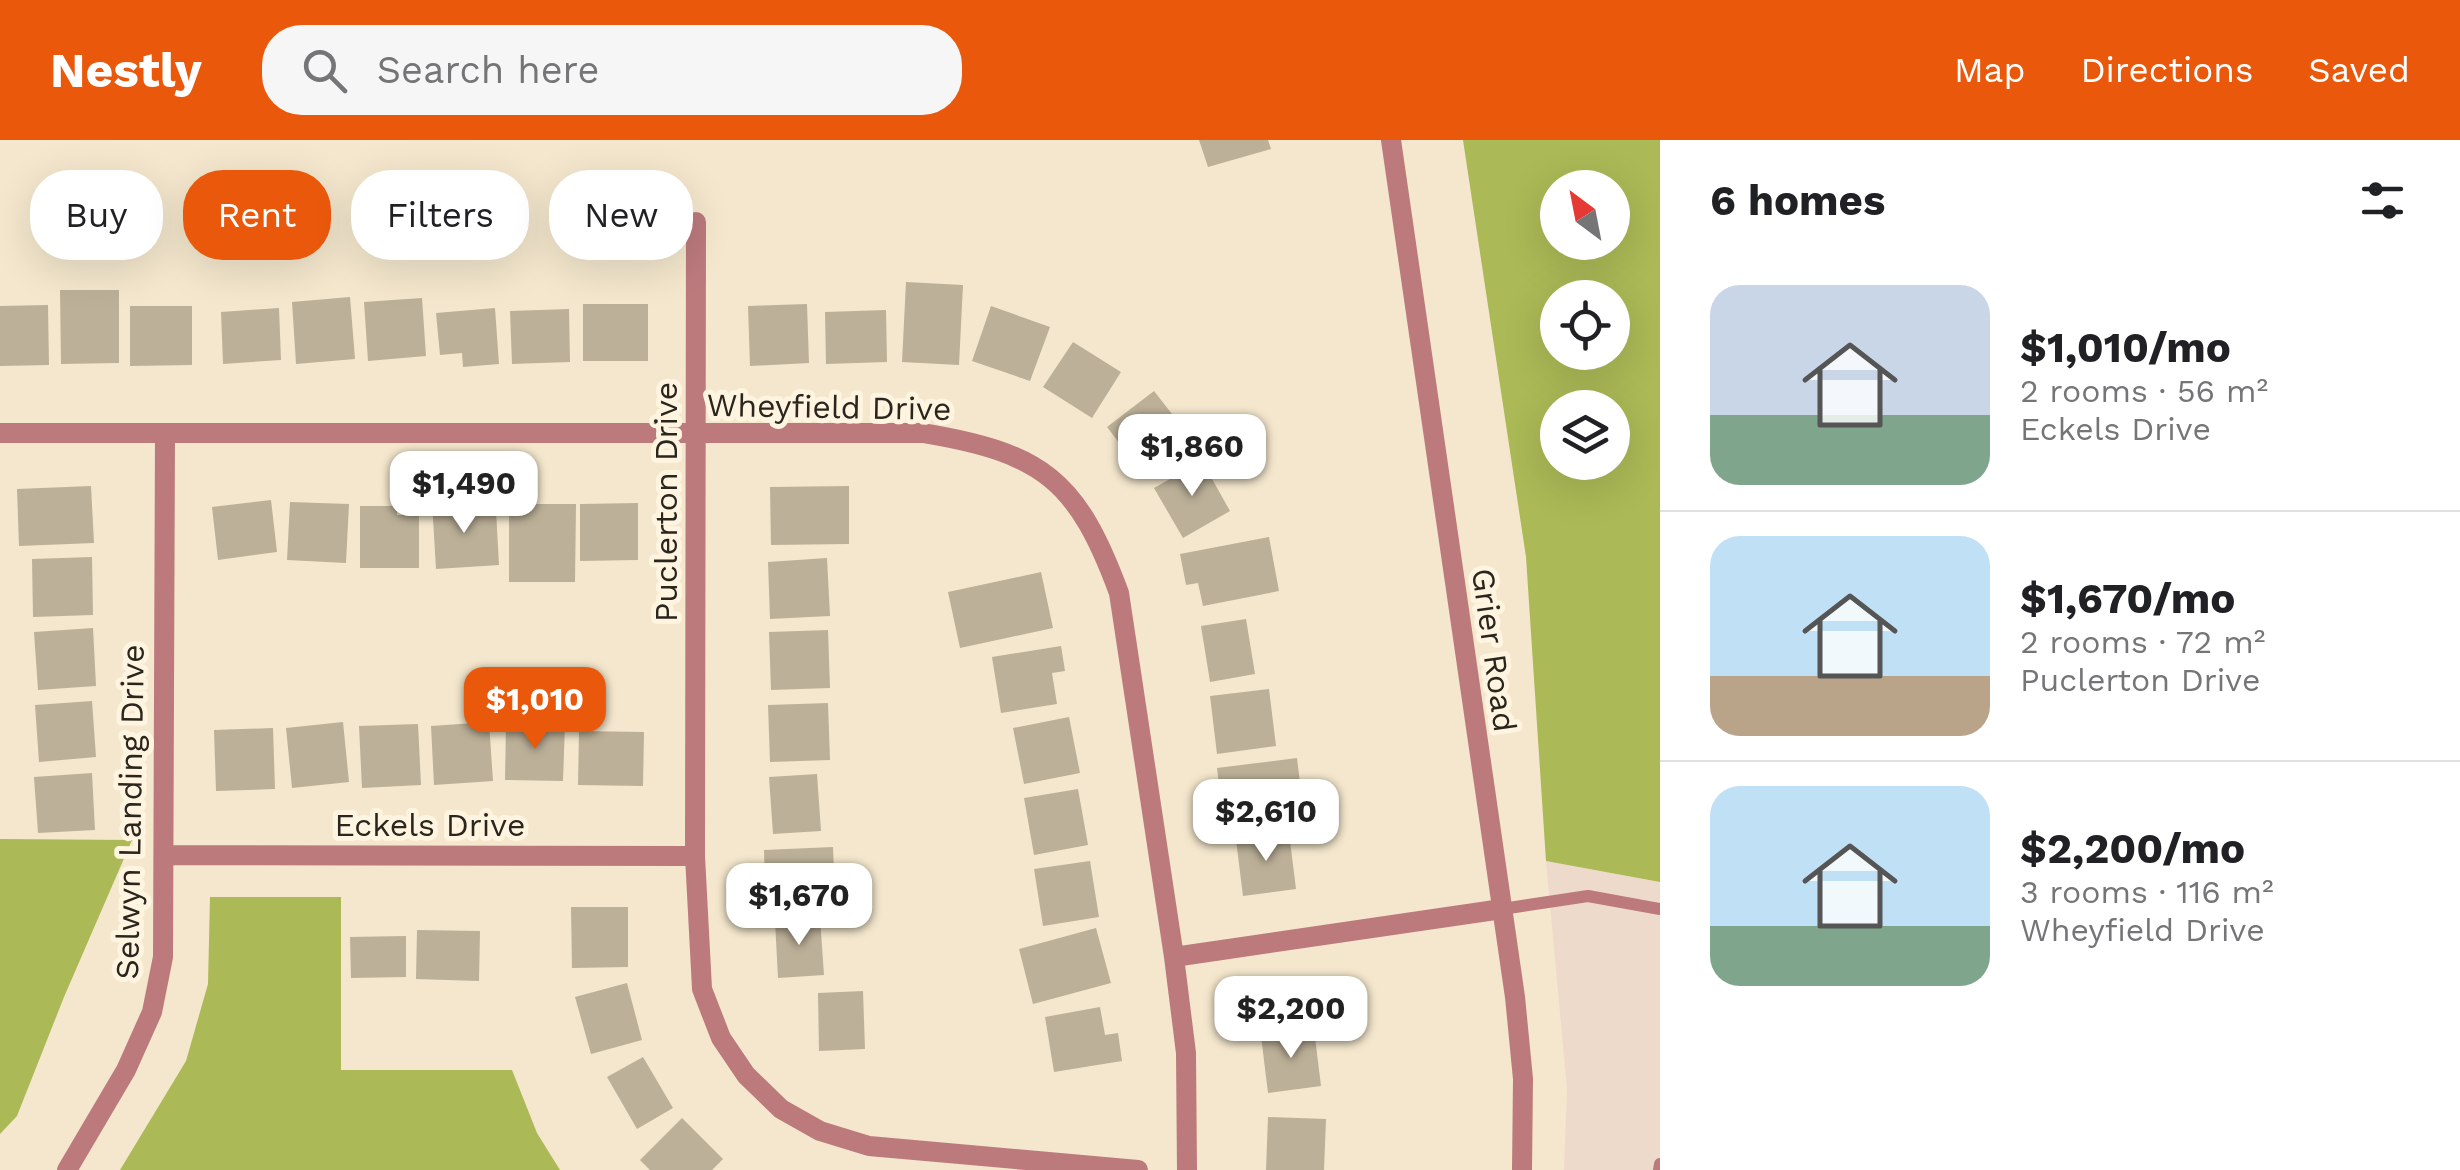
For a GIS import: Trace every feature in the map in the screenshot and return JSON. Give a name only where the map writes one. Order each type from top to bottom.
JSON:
[{"type":"street","name":"Grier Road","points":[[1391,140],[1502,909],[1523,1079],[1522,1170]]},
{"type":"street","name":"Puclerton Drive","points":[[696,222],[695,856],[702,988],[722,1038],[738,1063],[780,1109],[820,1132],[869,1146],[1138,1170]]},
{"type":"street","name":"Selwyn Landing Drive","points":[[67,1170],[126,1070],[152,1012],[163,956],[165,432]]},
{"type":"street","name":"Wheyfield Drive","points":[[0,433],[923,433],[980,442],[1032,464],[1072,497],[1100,540],[1119,593],[1186,1052],[1187,1170]]},
{"type":"street","name":"Eckels Drive","points":[[164,855],[695,856]]},
{"type":"street","points":[[1174,956],[1502,909]]},
{"type":"lane","points":[[1502,909],[1588,896],[1660,909]]},
{"type":"shaded area","points":[[1546,861],[1660,882],[1660,1170],[1564,1170],[1567,1089]]},
{"type":"green space","points":[[1463,140],[1660,140],[1660,882],[1546,861],[1526,557]]},
{"type":"green space","points":[[0,839],[132,840],[17,1116],[0,1134]]},
{"type":"green space","points":[[210,897],[341,897],[341,1070],[512,1070],[537,1133],[560,1170],[120,1170],[186,1061],[208,984]]},
{"type":"building","points":[[1199,140],[1268,140],[1271,149],[1208,167]]},
{"type":"building","points":[[906,282],[963,285],[959,365],[902,362]]},
{"type":"building","points":[[60,290],[119,290],[119,363],[61,364]]},
{"type":"building","points":[[350,297],[355,359],[296,364],[292,302]]},
{"type":"building","points":[[422,298],[426,356],[368,361],[364,302]]},
{"type":"building","points":[[583,304],[648,304],[648,361],[583,361]]},
{"type":"building","points":[[807,304],[809,363],[750,366],[748,306]]},
{"type":"building","points":[[48,305],[49,365],[0,366],[0,306]]},
{"type":"building","points":[[130,306],[192,306],[192,365],[130,366]]},
{"type":"building","points":[[991,306],[1050,327],[1030,381],[972,361]]},
{"type":"building","points":[[279,308],[281,360],[223,364],[221,312]]},
{"type":"building","points":[[495,308],[499,364],[463,367],[462,353],[440,355],[436,313]]},
{"type":"building","points":[[569,309],[570,362],[512,364],[510,311]]},
{"type":"building","points":[[886,310],[887,362],[826,364],[825,312]]},
{"type":"building","points":[[1073,342],[1121,372],[1092,418],[1043,387]]},
{"type":"building","points":[[1154,391],[1190,437],[1142,473],[1107,427]]},
{"type":"building","points":[[1202,461],[1230,511],[1183,538],[1154,488]]},
{"type":"building","points":[[91,486],[94,543],[19,546],[17,489]]},
{"type":"building","points":[[849,486],[849,544],[771,545],[770,487]]},
{"type":"building","points":[[468,499],[468,512],[496,510],[499,565],[436,569],[432,501]]},
{"type":"building","points":[[271,500],[277,552],[218,560],[212,507]]},
{"type":"building","points":[[290,502],[349,504],[346,563],[287,560]]},
{"type":"building","points":[[638,503],[638,560],[580,561],[580,504]]},
{"type":"building","points":[[509,504],[576,504],[575,582],[509,582]]},
{"type":"building","points":[[360,506],[397,506],[397,515],[419,515],[419,568],[360,568]]},
{"type":"building","points":[[1269,537],[1279,591],[1203,606],[1198,583],[1186,585],[1180,554]]},
{"type":"building","points":[[92,557],[93,615],[33,617],[32,559]]},
{"type":"building","points":[[827,558],[830,616],[770,619],[768,562]]},
{"type":"building","points":[[1041,572],[1053,628],[960,648],[948,592]]},
{"type":"building","points":[[1246,619],[1255,674],[1210,682],[1201,626]]},
{"type":"building","points":[[93,628],[96,686],[38,690],[34,632]]},
{"type":"building","points":[[828,630],[830,688],[771,690],[769,632]]},
{"type":"building","points":[[1061,646],[1065,671],[1052,673],[1057,704],[1001,713],[992,657]]},
{"type":"building","points":[[1269,689],[1276,746],[1217,754],[1210,696]]},
{"type":"building","points":[[92,701],[96,757],[39,762],[35,705]]},
{"type":"building","points":[[828,703],[830,760],[770,762],[768,705]]},
{"type":"building","points":[[1069,717],[1080,773],[1024,784],[1013,728]]},
{"type":"building","points":[[343,722],[349,782],[292,788],[286,728]]},
{"type":"building","points":[[489,722],[493,781],[434,785],[431,726]]},
{"type":"building","points":[[418,724],[421,785],[362,788],[359,726]]},
{"type":"building","points":[[506,724],[565,725],[563,781],[505,780]]},
{"type":"building","points":[[273,728],[275,789],[216,791],[214,730]]},
{"type":"building","points":[[579,731],[644,732],[643,786],[578,785]]},
{"type":"building","points":[[1297,758],[1304,816],[1224,826],[1217,768]]},
{"type":"building","points":[[92,773],[95,830],[38,833],[34,777]]},
{"type":"building","points":[[817,774],[821,831],[773,834],[769,777]]},
{"type":"building","points":[[1078,789],[1088,845],[1034,855],[1024,798]]},
{"type":"building","points":[[1289,833],[1296,889],[1243,896],[1236,840]]},
{"type":"building","points":[[833,847],[834,872],[820,873],[821,904],[776,906],[775,888],[765,888],[764,850]]},
{"type":"building","points":[[1090,861],[1099,917],[1043,926],[1034,869]]},
{"type":"building","points":[[571,907],[628,907],[628,967],[572,968]]},
{"type":"building","points":[[820,918],[824,975],[778,978],[775,921]]},
{"type":"building","points":[[1096,928],[1111,983],[1033,1004],[1019,949]]},
{"type":"building","points":[[417,930],[480,931],[479,981],[416,979]]},
{"type":"building","points":[[406,936],[406,977],[351,978],[350,937]]},
{"type":"building","points":[[627,983],[642,1040],[591,1054],[575,997]]},
{"type":"building","points":[[863,991],[865,1049],[819,1051],[818,993]]},
{"type":"building","points":[[1100,1007],[1105,1035],[1118,1033],[1122,1061],[1054,1072],[1045,1017]]},
{"type":"building","points":[[1314,1029],[1321,1086],[1268,1093],[1261,1036]]},
{"type":"building","points":[[643,1057],[673,1108],[637,1129],[607,1077]]},
{"type":"building","points":[[1268,1117],[1326,1119],[1324,1170],[1266,1170]]},
{"type":"building","points":[[682,1118],[723,1159],[712,1170],[650,1170],[640,1160]]}]
